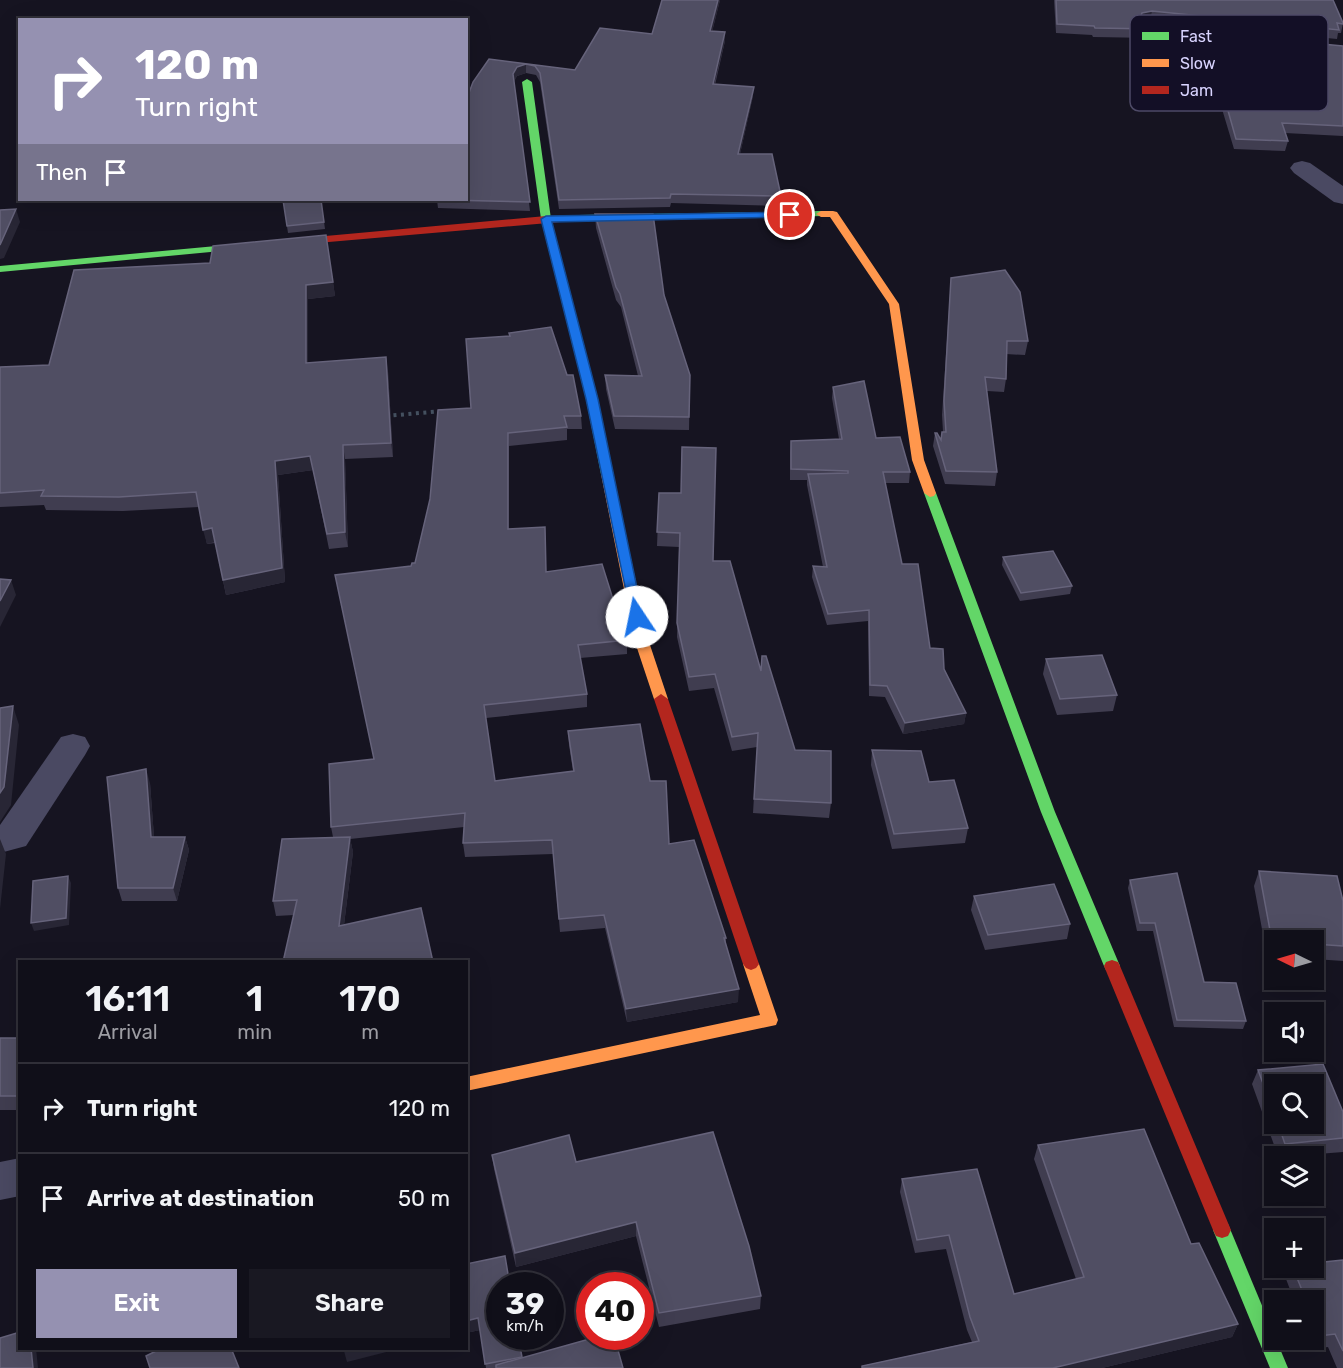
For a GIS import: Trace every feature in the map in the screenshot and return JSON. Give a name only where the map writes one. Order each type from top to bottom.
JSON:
[{"type":"street","points":[[468,1083],[770,1020],[641,639],[592,399],[546,219],[527,82]]},
{"type":"street","points":[[1302,168],[1343,197]]},
{"type":"street","points":[[0,269],[546,219],[833,214],[894,304],[918,460],[1048,812],[1279,1368]]},
{"type":"street","points":[[0,839],[13,836],[73,746]]},
{"type":"street","points":[[0,1181],[18,1177]]},
{"type":"path","points":[[379,417],[450,411]]},
{"type":"building","points":[[662,0],[718,0],[710,31],[725,32],[713,84],[754,87],[738,154],[772,154],[781,196],[671,194],[670,198],[559,200],[540,73],[535,66],[526,64],[517,67],[513,74],[530,202],[468,200],[468,96],[473,82],[489,59],[575,70],[600,28],[652,34]]},
{"type":"building","points":[[1056,0],[1333,0],[1343,23],[1337,23],[1339,30],[1328,29],[1328,15],[1191,15],[1152,11],[1141,15],[1130,15],[1130,29],[1057,24]]},
{"type":"building","points":[[1328,45],[1343,46],[1343,126],[1282,123],[1288,141],[1236,139],[1228,111],[1328,111]]},
{"type":"building","points":[[283,201],[321,201],[324,222],[287,226]]},
{"type":"building","points":[[16,209],[0,245],[0,210]]},
{"type":"building","points":[[595,214],[653,214],[664,295],[690,375],[689,417],[614,416],[605,375],[642,376]]},
{"type":"building","points":[[326,235],[333,282],[306,285],[306,363],[386,357],[391,443],[343,445],[345,532],[327,534],[310,456],[275,461],[282,568],[223,580],[212,528],[203,530],[196,492],[119,497],[41,496],[44,490],[0,493],[0,367],[49,365],[74,270],[210,263],[213,246]]},
{"type":"building","points":[[1005,270],[1020,292],[1028,341],[1007,341],[1006,379],[985,377],[997,472],[946,471],[935,433],[941,440],[942,432],[946,432],[944,401],[951,278]]},
{"type":"building","points":[[551,327],[567,375],[573,375],[581,416],[564,416],[567,427],[508,433],[508,529],[545,527],[546,572],[602,564],[612,596],[619,609],[627,640],[578,645],[587,694],[484,705],[495,781],[574,771],[568,731],[640,724],[650,781],[666,781],[669,844],[694,840],[726,938],[724,938],[739,989],[626,1009],[604,915],[559,919],[552,840],[463,843],[465,813],[331,827],[329,764],[374,759],[335,575],[411,566],[415,563],[430,499],[438,410],[471,408],[466,339],[510,336],[509,333]]},
{"type":"building","points":[[864,381],[876,438],[900,437],[910,472],[883,472],[902,564],[918,564],[930,648],[943,649],[944,669],[966,713],[905,723],[887,686],[870,685],[869,610],[828,614],[813,566],[827,567],[808,474],[848,473],[848,471],[791,469],[791,441],[842,439],[833,387]]},
{"type":"building","points":[[682,447],[716,448],[713,561],[730,561],[761,671],[762,656],[766,656],[795,750],[831,751],[831,803],[754,799],[758,733],[732,737],[715,674],[689,677],[677,623],[680,533],[657,532],[659,493],[681,493]]},
{"type":"building","points":[[1053,551],[1072,586],[1021,593],[1003,557]]},
{"type":"building","points":[[0,579],[11,580],[0,601]]},
{"type":"building","points":[[1102,655],[1117,695],[1060,699],[1046,659]]},
{"type":"building","points":[[13,706],[4,787],[0,793],[0,708]]},
{"type":"building","points":[[872,750],[921,751],[929,782],[954,780],[968,828],[894,834]]},
{"type":"building","points":[[146,769],[151,837],[185,837],[173,888],[118,888],[107,777]]},
{"type":"building","points":[[350,837],[339,926],[421,908],[433,960],[283,960],[297,900],[273,901],[282,839]]},
{"type":"building","points":[[1259,871],[1337,876],[1343,901],[1343,946],[1324,945],[1324,930],[1270,930]]},
{"type":"building","points":[[1177,873],[1204,982],[1236,983],[1246,1021],[1177,1020],[1155,923],[1140,923],[1130,880]]},
{"type":"building","points":[[68,876],[66,918],[31,923],[33,881]]},
{"type":"building","points":[[1054,884],[1070,924],[988,935],[974,896]]},
{"type":"building","points":[[0,1038],[18,1038],[18,1096],[0,1096]]},
{"type":"building","points":[[1323,1064],[1343,1112],[1343,1138],[1285,1144],[1282,1134],[1324,1134],[1324,1074],[1264,1074],[1264,1086],[1258,1070]]},
{"type":"building","points":[[1144,1129],[1191,1244],[1199,1243],[1238,1324],[1053,1368],[862,1368],[862,1366],[979,1341],[970,1317],[949,1235],[917,1240],[902,1179],[977,1169],[1014,1294],[1084,1277],[1038,1145]]},
{"type":"building","points":[[713,1132],[749,1246],[761,1296],[659,1313],[654,1293],[654,1272],[649,1272],[636,1222],[515,1253],[492,1155],[569,1135],[576,1162]]},
{"type":"building","points":[[505,1256],[508,1272],[486,1272],[486,1350],[521,1350],[522,1357],[485,1364],[478,1318],[468,1320],[468,1264]]},
{"type":"building","points":[[1343,1260],[1343,1351],[1335,1334],[1324,1335],[1324,1290],[1302,1290],[1297,1278],[1324,1278],[1324,1262]]},
{"type":"building","points":[[18,1333],[18,1350],[31,1350],[33,1368],[0,1368],[0,1338]]},
{"type":"building","points":[[576,1343],[576,1350],[618,1350],[623,1368],[496,1368],[496,1365],[550,1350],[564,1350],[564,1346]]},
{"type":"building","points":[[158,1350],[232,1350],[239,1368],[150,1368],[146,1356]]},
{"type":"traffic: fast","points":[[527,82],[546,219],[592,399],[607,474]]},
{"type":"traffic: fast","points":[[579,218],[821,214]]},
{"type":"traffic: fast","points":[[0,269],[238,247]]},
{"type":"traffic: fast","points":[[930,493],[1048,812],[1112,966]]},
{"type":"traffic: fast","points":[[1222,1230],[1279,1368]]},
{"type":"traffic: slow","points":[[821,214],[833,214],[894,304],[918,460],[930,493]]},
{"type":"traffic: slow","points":[[607,474],[641,639],[661,699]]},
{"type":"traffic: slow","points":[[468,1084],[770,1020],[751,964]]},
{"type":"traffic: jam","points":[[238,247],[579,218]]},
{"type":"traffic: jam","points":[[661,699],[751,964]]},
{"type":"traffic: jam","points":[[1112,966],[1222,1230]]},
{"type":"route","points":[[637,617],[592,399],[546,219],[790,215]]}]
